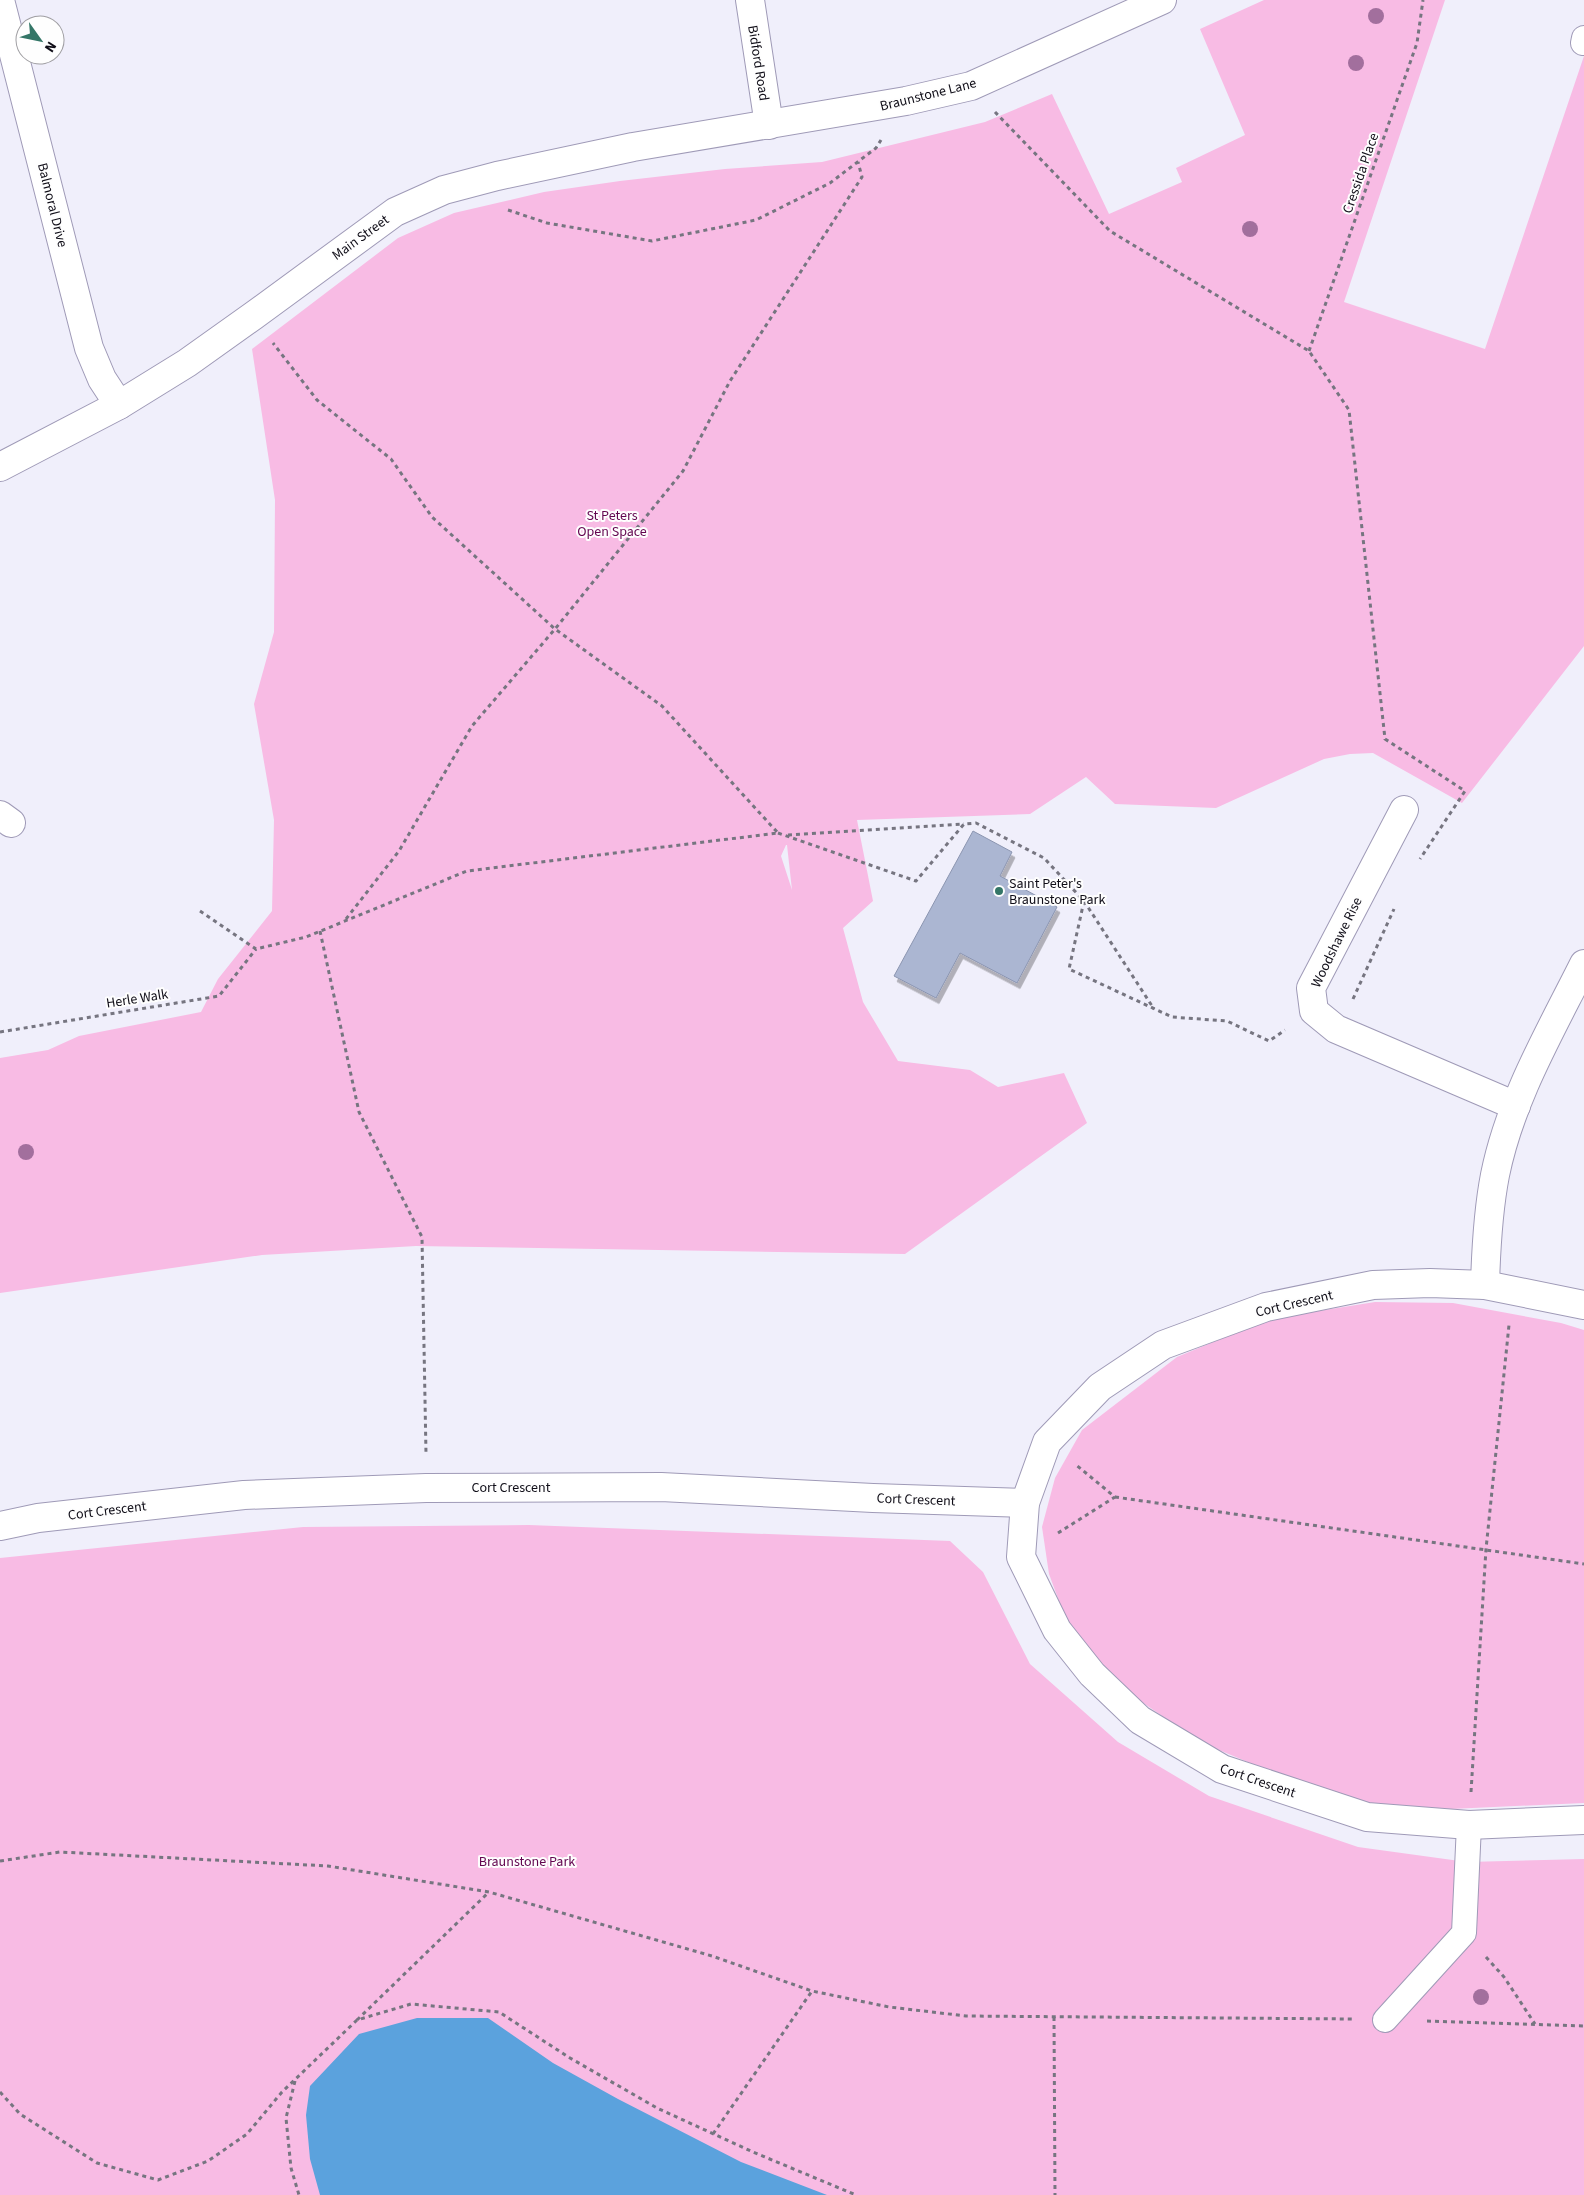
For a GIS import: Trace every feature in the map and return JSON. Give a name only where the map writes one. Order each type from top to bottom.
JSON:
[{"type":"street","name":"Balmoral Drive","points":[[0,0],[89,348],[102,378],[119,405]]},
{"type":"street","name":"Bidford Road","points":[[750,0],[769,125]]},
{"type":"street","name":"Braunstone Lane","points":[[769,125],[906,101],[971,86],[1162,0]]},
{"type":"street","name":"Main Street","points":[[0,467],[119,405],[187,362],[253,316],[395,212],[444,190],[497,176],[634,147],[769,125]]},
{"type":"street","name":"Woodshawe Rise","points":[[1314,1011],[1311,988],[1404,810]]},
{"type":"street","points":[[1485,1285],[1486,1240],[1495,1174],[1527,1076],[1584,964]]},
{"type":"street","points":[[1314,1011],[1336,1029],[1516,1106]]},
{"type":"street","name":"Cort Crescent","points":[[1584,1305],[1512,1292],[1485,1285],[1430,1283],[1373,1285],[1266,1307],[1163,1346],[1100,1387],[1047,1442],[1025,1503],[1020,1557],[1057,1630],[1092,1674],[1140,1720],[1179,1746],[1222,1769],[1367,1817],[1469,1825],[1584,1820]]},
{"type":"street","name":"Cort Crescent","points":[[0,1526],[38,1518],[244,1495],[426,1488],[661,1487],[873,1498],[1025,1503]]},
{"type":"lane","points":[[1583,44],[1584,38]]},
{"type":"lane","points":[[1385,2020],[1464,1933],[1469,1825]]},
{"type":"path","name":"Cressida Place","points":[[1310,351],[1417,43],[1423,0]]},
{"type":"path","points":[[971,86],[1038,159],[1110,231],[1310,351],[1349,410],[1385,739],[1466,791],[1419,860]]},
{"type":"path","points":[[501,208],[548,223],[652,241],[756,220],[830,183],[876,148],[906,101]]},
{"type":"path","points":[[346,919],[399,852],[472,726],[555,630],[683,471],[730,381],[862,177],[858,162]]},
{"type":"path","points":[[253,316],[317,400],[391,459],[432,517],[555,630],[662,706],[778,833]]},
{"type":"path","points":[[785,835],[976,823],[1044,858],[1084,901],[1154,1010]]},
{"type":"path","points":[[200,911],[256,949],[306,937],[467,871],[778,833],[916,881],[964,824]]},
{"type":"path","points":[[1084,901],[1069,969],[1154,1010],[1172,1018],[1227,1021],[1269,1040],[1314,1011]]},
{"type":"path","points":[[1362,1003],[1353,999],[1397,902]]},
{"type":"path","points":[[320,931],[359,1112],[422,1237],[426,1488]]},
{"type":"path","name":"Herle Walk","points":[[0,1032],[220,996],[256,949]]},
{"type":"path","points":[[1469,1825],[1486,1549],[1512,1292]]},
{"type":"path","points":[[1047,1442],[1115,1497],[1584,1564]]},
{"type":"path","points":[[1020,1557],[1115,1497]]},
{"type":"path","points":[[0,1861],[60,1852],[328,1866],[490,1892],[712,1956],[812,1991],[889,2007],[966,2016],[1385,2020],[1584,2026]]},
{"type":"path","points":[[0,2092],[20,2114],[97,2163],[158,2180],[208,2160],[247,2134],[295,2079],[490,1892]]},
{"type":"path","points":[[1464,1933],[1504,1977],[1535,2024]]},
{"type":"path","points":[[713,2134],[812,1991]]},
{"type":"path","points":[[357,2020],[411,2004],[499,2012],[570,2058],[657,2108],[856,2195]]},
{"type":"path","points":[[1054,2017],[1055,2195]]},
{"type":"path","points":[[295,2079],[286,2118],[291,2168],[299,2195]]},
{"type":"green space","name":"St Peters Open Space","points":[[1264,0],[1445,0],[1344,302],[1485,349],[1584,56],[1584,646],[1462,803],[1373,753],[1350,754],[1324,759],[1216,808],[1115,804],[1086,777],[1030,814],[857,820],[873,901],[843,928],[863,1002],[898,1061],[970,1070],[998,1087],[1064,1073],[1087,1123],[905,1254],[416,1246],[262,1255],[0,1293],[0,1058],[48,1050],[79,1036],[201,1012],[218,979],[272,911],[274,820],[254,704],[274,632],[275,500],[252,349],[398,238],[454,213],[544,192],[620,181],[725,169],[822,162],[985,122],[1052,94],[1109,214],[1182,182],[1176,168],[1245,135],[1200,29]],"holes":[[[787,845],[792,890],[781,856]]]},
{"type":"green space","points":[[1375,1302],[1453,1303],[1561,1323],[1584,1330],[1584,1803],[1451,1809],[1371,1803],[1295,1782],[1200,1742],[1120,1687],[1070,1631],[1049,1574],[1042,1527],[1055,1478],[1082,1430],[1177,1357],[1269,1319]]},
{"type":"green space","name":"Braunstone Park","points":[[529,1525],[950,1541],[983,1572],[1030,1664],[1118,1742],[1209,1796],[1358,1847],[1467,1862],[1584,1859],[1584,2195],[0,2195],[0,1558],[303,1527]]},
{"type":"water","points":[[417,2018],[488,2018],[553,2063],[618,2099],[741,2162],[827,2195],[320,2195],[310,2159],[306,2115],[310,2086],[359,2034]]},
{"type":"building","points":[[973,831],[1012,852],[1000,876],[1057,907],[1017,983],[960,953],[936,998],[894,976]]},
{"type":"place","name":"Saint Peter's Braunstone Park","points":[[999,891]]}]
